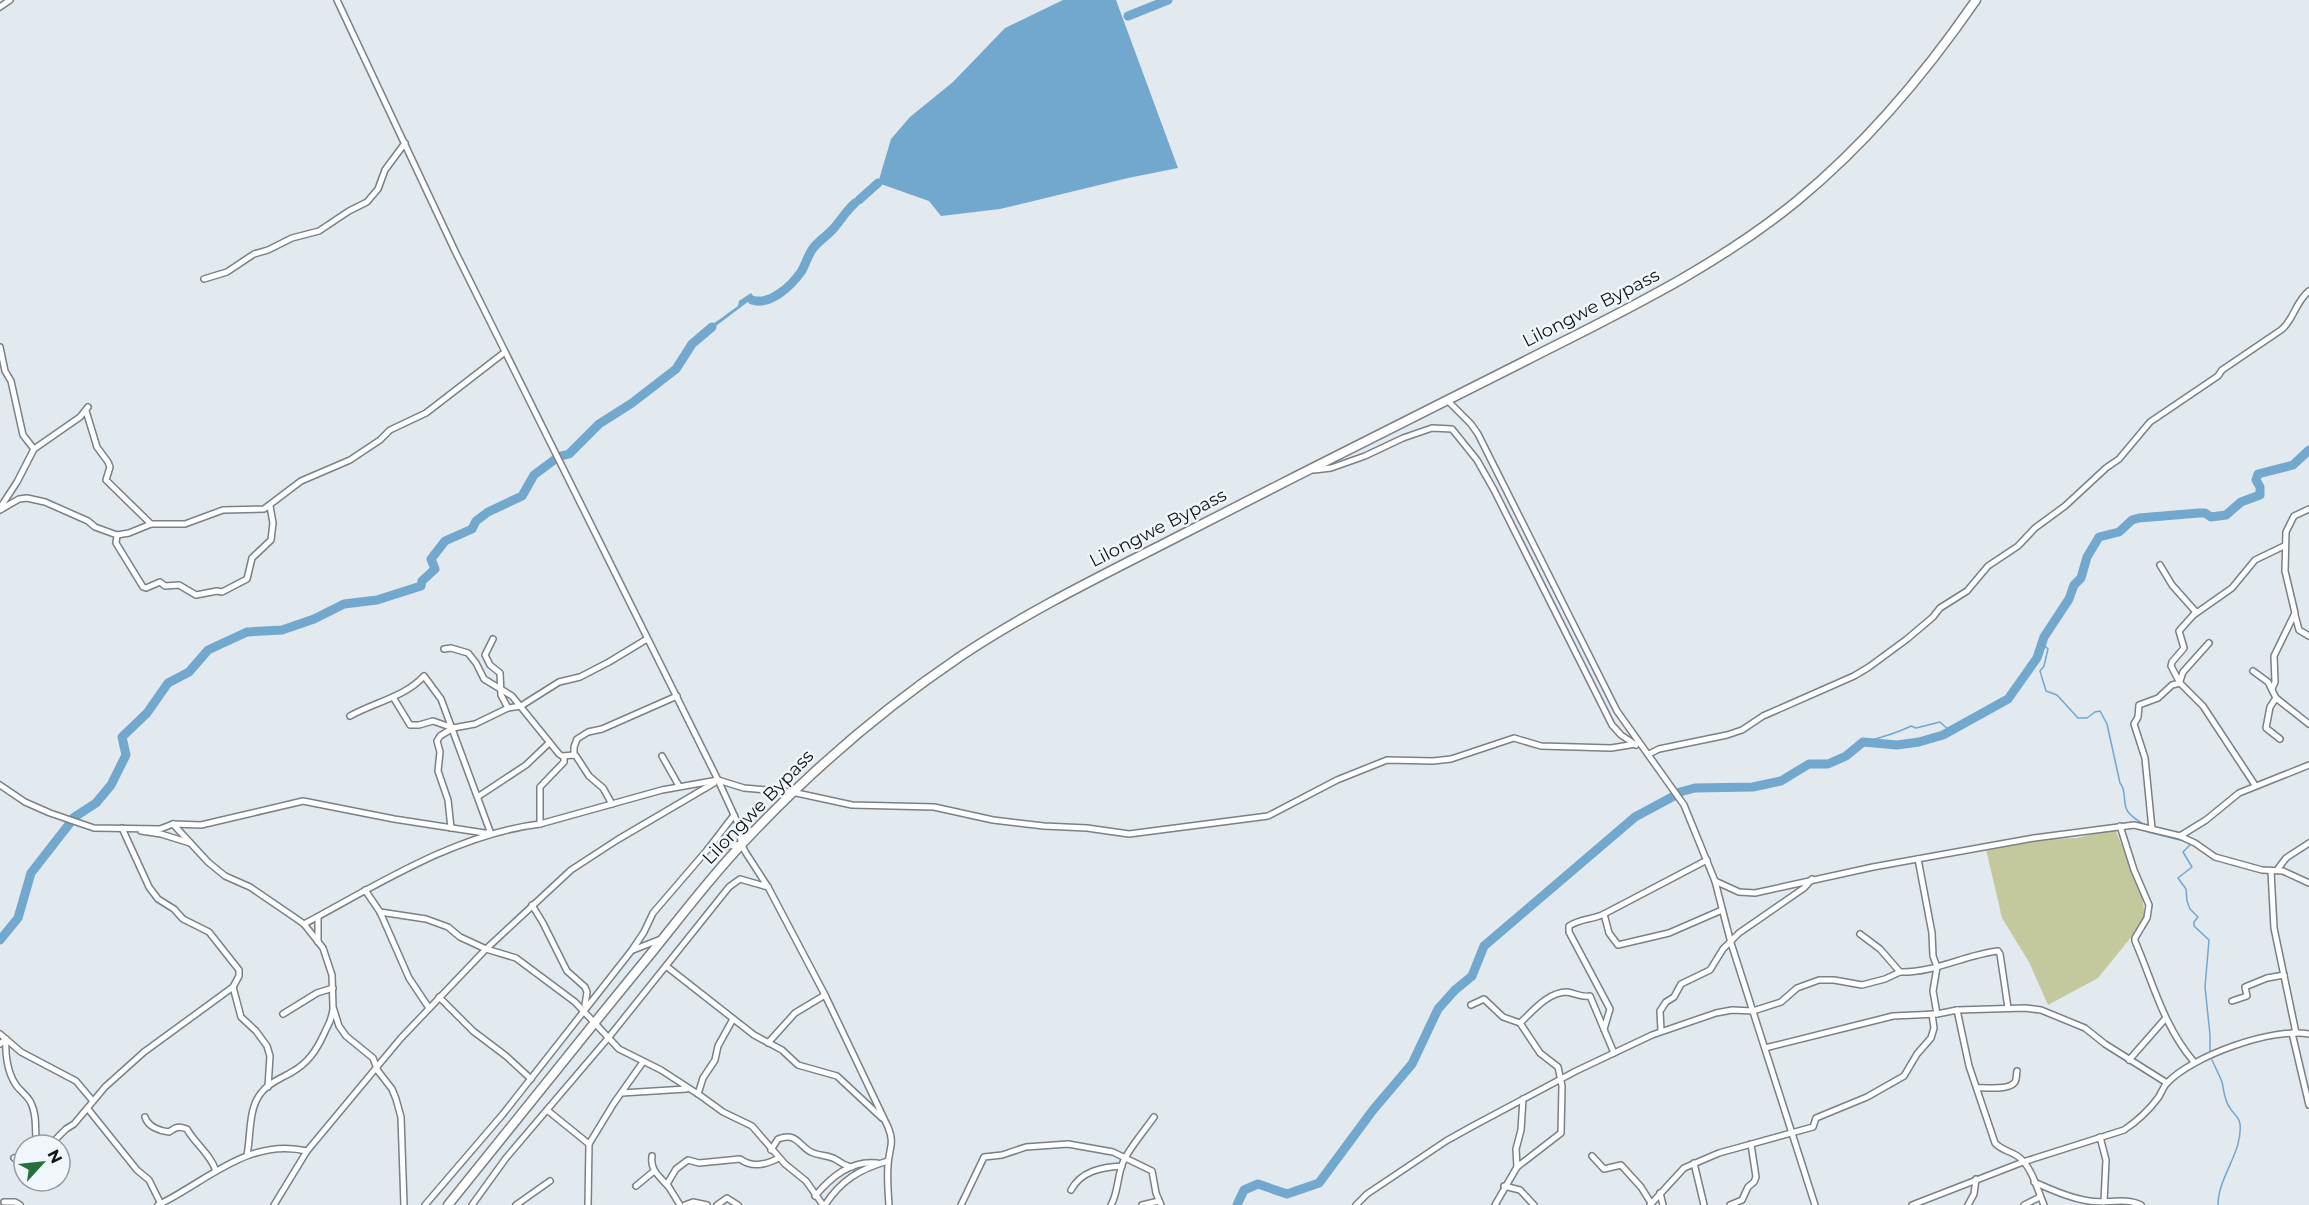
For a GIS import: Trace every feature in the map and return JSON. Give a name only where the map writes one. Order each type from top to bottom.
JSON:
[{"type":"main road","name":"Lilongwe Bypass","points":[[448,1205],[595,1021],[741,844],[792,792],[888,708],[1013,623],[1306,471],[1640,303],[1723,255],[1762,228],[1825,176],[1880,122],[1947,41],[1976,0]]},
{"type":"street","points":[[0,7],[10,0]]},
{"type":"street","points":[[337,0],[455,251],[718,780],[742,836],[741,844],[768,887],[825,995],[885,1121],[893,1148],[888,1161],[889,1205]]},
{"type":"street","points":[[204,279],[227,272],[254,255],[292,238],[319,231],[367,202],[378,189],[386,170],[405,143]]},
{"type":"street","points":[[1306,471],[1331,468],[1432,428],[1452,429],[1477,460],[1494,490],[1612,725],[1621,735],[1647,751],[1659,749],[1742,730],[1763,716],[1854,676],[1869,667],[1907,639],[1947,602],[1967,591],[1988,566],[2018,546],[2035,528],[2065,506],[2119,459],[2150,422],[2286,326],[2300,298],[2309,291]]},
{"type":"street","points":[[0,347],[5,371],[11,381],[22,435],[34,449]]},
{"type":"street","points":[[0,509],[19,499],[27,498],[45,502],[82,518],[95,527],[117,535],[151,524],[185,524],[223,510],[260,509],[270,506],[281,494],[301,481],[350,460],[380,440],[390,430],[430,411],[505,352]]},
{"type":"street","points":[[1447,400],[1478,434],[1608,696],[1684,805],[1715,881],[1731,943],[1815,1205]]},
{"type":"street","points":[[0,509],[34,449],[80,417],[87,409],[97,447],[110,467],[106,480],[151,524]]},
{"type":"street","points":[[117,535],[119,549],[143,587],[146,588],[160,582],[165,586],[178,585],[196,595],[222,592],[247,579],[252,558],[271,540],[273,523],[270,506]]},
{"type":"street","points":[[2309,509],[2292,519],[2286,532],[2284,546],[2286,577],[2299,630],[2309,636]]},
{"type":"street","points":[[2255,785],[2203,706],[2180,683],[2171,664],[2184,648],[2179,631],[2195,614],[2232,588],[2255,560],[2276,552],[2284,546]]},
{"type":"street","points":[[2160,565],[2174,588],[2194,608],[2195,614]]},
{"type":"street","points":[[2272,688],[2275,682],[2274,656],[2295,613]]},
{"type":"street","points":[[493,639],[484,655],[490,666],[500,673],[501,695],[508,708]]},
{"type":"street","points":[[451,828],[447,800],[438,771],[440,752],[437,739],[453,728],[475,724],[508,708],[521,706],[559,682],[580,677],[647,639]]},
{"type":"street","points":[[2180,683],[2183,672],[2209,643]]},
{"type":"street","points":[[444,649],[451,648],[468,653],[484,679],[501,689],[521,706],[559,754],[564,757],[574,755]]},
{"type":"street","points":[[2253,671],[2268,682],[2276,698],[2309,724]]},
{"type":"street","points":[[350,716],[410,689],[424,676],[437,691],[453,728],[479,795],[491,834]]},
{"type":"street","points":[[2151,829],[2145,758],[2134,724],[2139,717],[2139,705],[2157,698],[2172,685],[2180,683]]},
{"type":"street","points":[[612,804],[603,788],[589,776],[574,755],[577,739],[588,732],[602,729],[677,696]]},
{"type":"street","points":[[393,697],[410,725],[433,721],[453,728]]},
{"type":"street","points":[[2276,698],[2270,707],[2266,728],[2280,739]]},
{"type":"street","points":[[304,924],[408,866],[491,834],[519,826],[540,824],[679,786],[718,780],[744,788],[792,792],[852,805],[934,807],[993,820],[1129,834],[1268,816],[1336,780],[1387,760],[1451,759],[1514,738],[1541,746],[1611,748],[1636,744]]},
{"type":"street","points":[[479,795],[526,765],[549,743]]},
{"type":"street","points":[[662,756],[679,786]]},
{"type":"street","points":[[540,824],[540,787],[564,762],[564,757]]},
{"type":"street","points":[[2180,836],[2206,820],[2234,795],[2309,765]]},
{"type":"street","points":[[274,1205],[306,1151],[429,1008],[486,949],[560,879],[718,780]]},
{"type":"street","points":[[0,785],[25,802],[94,828],[160,829],[172,824],[201,825],[303,801],[354,812],[491,834]]},
{"type":"street","points":[[425,1205],[531,1079],[632,950],[653,913],[734,815]]},
{"type":"street","points":[[172,824],[225,876],[250,887],[304,924],[328,957],[333,988],[331,1023],[324,1032],[316,1051],[303,1065],[268,1087],[259,1096],[253,1110],[247,1155]]},
{"type":"street","points":[[1715,881],[1729,889],[1746,893],[1918,859],[2134,825],[2180,836],[2196,843],[2215,857],[2289,873],[2309,883]]},
{"type":"street","points":[[2120,826],[2134,870],[2149,905],[2147,918],[2137,933],[2135,941],[2165,1019],[2181,1046],[2194,1062]]},
{"type":"street","points":[[122,828],[161,834],[192,844]]},
{"type":"street","points":[[62,1133],[88,1109],[92,1100],[144,1052],[233,987],[239,975],[239,969],[208,932],[183,919],[174,909],[158,899],[149,887],[122,828]]},
{"type":"street","points":[[2309,843],[2286,858],[2274,871],[2274,928],[2309,1105]]},
{"type":"street","points":[[708,849],[741,844]]},
{"type":"street","points":[[1592,1156],[1605,1169],[1621,1165],[1641,1187],[1651,1204],[1684,1168],[1750,1144],[1813,1127],[1816,1118],[1867,1097],[1904,1076],[1917,1054],[1931,1038],[1935,1014],[1933,991],[1937,967],[1933,956],[1932,933],[1918,859]]},
{"type":"street","points":[[1604,1029],[1610,1009],[1569,932],[1569,926],[1585,919],[1591,921],[1707,860]]},
{"type":"street","points":[[1661,1031],[1660,1011],[1666,1002],[1676,995],[1681,984],[1710,970],[1739,933],[1804,888],[1813,879]]},
{"type":"street","points":[[472,1205],[507,1158],[736,881],[747,880],[768,887]]},
{"type":"street","points":[[365,890],[380,912],[409,978],[429,1008]]},
{"type":"street","points":[[532,905],[567,971],[585,987],[587,999],[584,1010]]},
{"type":"street","points":[[1604,914],[1609,933],[1618,945],[1669,933],[1722,910]]},
{"type":"street","points":[[380,912],[426,919],[448,927],[460,937],[486,949],[516,958],[584,1010],[619,1049],[661,1070],[723,1112],[752,1126],[779,1158],[806,1181],[824,1205],[839,1185],[888,1161]]},
{"type":"street","points":[[318,917],[318,942]]},
{"type":"street","points":[[1860,934],[1880,950],[1900,972]]},
{"type":"street","points":[[632,950],[663,938]]},
{"type":"street","points":[[1356,1205],[1367,1194],[1446,1141],[1614,1053],[1661,1031],[1716,1012],[1753,1011],[1781,1002],[1797,988],[1819,980],[1862,985],[1900,972],[1915,972],[1981,953],[1998,951],[2008,1008]]},
{"type":"street","points":[[666,966],[733,1019],[782,1050],[801,1067],[818,1069],[837,1076],[885,1121]]},
{"type":"street","points":[[2232,1001],[2247,996],[2245,987],[2267,978],[2284,975]]},
{"type":"street","points":[[233,987],[241,1017],[256,1031],[267,1046],[270,1056],[268,1087]]},
{"type":"street","points":[[283,1014],[317,993],[333,988]]},
{"type":"street","points":[[1520,1023],[1552,996],[1569,992],[1593,997],[1614,1053]]},
{"type":"street","points":[[768,1043],[795,1013],[825,995]]},
{"type":"street","points":[[439,997],[472,1031],[506,1056],[531,1079]]},
{"type":"street","points":[[1471,1005],[1484,999],[1503,1017],[1520,1023],[1540,1053],[1558,1067],[1561,1079],[1561,1133],[1517,1167],[1495,1205]]},
{"type":"street","points":[[333,1007],[339,1026],[346,1036],[369,1054],[376,1068],[392,1089],[401,1117],[404,1205]]},
{"type":"street","points":[[1765,1048],[1883,1018],[1957,1010],[2008,1008],[2041,1010],[2085,1028],[2128,1060],[2167,1083]]},
{"type":"street","points":[[1957,1010],[1965,1053],[1995,1143],[2006,1152],[2018,1156],[2023,1162],[2044,1205]]},
{"type":"street","points":[[698,1094],[703,1078],[715,1060],[718,1046],[733,1019]]},
{"type":"street","points":[[2128,1060],[2165,1019]]},
{"type":"street","points":[[1912,1205],[2023,1162],[2124,1130],[2158,1098],[2167,1083],[2194,1062],[2258,1038],[2294,1033],[2309,1034]]},
{"type":"street","points":[[0,1034],[21,1052],[76,1081],[92,1100]]},
{"type":"street","points":[[0,1044],[6,1039]]},
{"type":"street","points":[[6,1039],[5,1054],[15,1084],[31,1101],[37,1122],[35,1133]]},
{"type":"street","points":[[588,1205],[589,1144],[644,1062]]},
{"type":"street","points":[[1977,1088],[2002,1088],[2011,1085],[2017,1071]]},
{"type":"street","points":[[622,1093],[688,1089]]},
{"type":"street","points":[[1517,1167],[1516,1149],[1521,1130],[1523,1099]]},
{"type":"street","points":[[88,1109],[136,1170],[148,1180],[160,1204],[247,1155],[281,1149],[306,1151]]},
{"type":"street","points":[[547,1110],[589,1144]]},
{"type":"street","points":[[145,1117],[148,1123],[160,1131],[169,1132],[180,1126],[187,1129],[192,1138],[205,1150],[216,1171]]},
{"type":"street","points":[[1111,1205],[1116,1196],[1125,1157],[1154,1117]]},
{"type":"street","points":[[2100,1137],[2106,1160],[2104,1202]]},
{"type":"street","points":[[771,1149],[778,1139],[794,1138],[802,1142],[811,1152],[852,1167]]},
{"type":"street","points":[[961,1205],[986,1156],[1002,1155],[1026,1147],[1068,1144],[1100,1149],[1125,1157],[1152,1171],[1160,1203],[1142,1205]]},
{"type":"street","points":[[1730,1205],[1742,1200],[1756,1177],[1750,1144]]},
{"type":"street","points":[[652,1156],[651,1163],[654,1171],[668,1186],[680,1205]]},
{"type":"street","points":[[668,1186],[676,1169],[688,1160],[699,1163],[740,1158],[747,1165],[752,1165],[766,1164],[779,1158]]},
{"type":"street","points":[[815,1196],[828,1180],[852,1167],[867,1162],[879,1164]]},
{"type":"street","points":[[1694,1163],[1704,1205]]},
{"type":"street","points":[[1071,1190],[1075,1182],[1088,1173],[1122,1166]]},
{"type":"street","points":[[636,1186],[654,1171]]},
{"type":"street","points":[[1968,1205],[1974,1194],[1976,1179]]},
{"type":"street","points":[[516,1205],[550,1181]]},
{"type":"street","points":[[2034,1182],[2078,1199],[2131,1202],[2141,1205]]},
{"type":"street","points":[[1504,1186],[1520,1190],[1534,1205]]},
{"type":"street","points":[[1660,1193],[1663,1205]]},
{"type":"street","points":[[2024,1205],[2040,1197]]},
{"type":"street","points":[[717,1205],[727,1198],[738,1205]]},
{"type":"street","points":[[4,1202],[15,1202],[20,1205]]},
{"type":"street","points":[[685,1205],[693,1202],[707,1205]]},
{"type":"green space","points":[[2115,829],[2142,893],[2145,920],[2098,978],[2048,1005],[2029,962],[2002,918],[1986,849],[2043,839],[2077,838]]},
{"type":"water","points":[[1063,0],[1116,0],[1178,168],[1000,209],[941,216],[929,201],[878,183],[891,139],[910,117],[953,82],[1005,28]]},
{"type":"water","points":[[751,293],[756,300],[766,299],[757,303],[749,301],[704,335],[702,332],[705,329],[738,306],[739,301]]},
{"type":"waterway","points":[[1128,16],[1168,0]]},
{"type":"waterway","points":[[859,200],[878,183]]},
{"type":"waterway","points":[[752,300],[766,300],[780,294],[792,283],[801,272],[814,247],[832,231],[855,203]]},
{"type":"waterway","points":[[561,456],[569,454],[599,424],[632,403],[676,369],[692,344],[712,327]]},
{"type":"waterway","points":[[1680,792],[1695,788],[1753,787],[1781,781],[1809,764],[1828,764],[1846,756],[1863,742],[1897,745],[1943,735],[2008,699],[2037,658],[2044,637],[2069,599],[2074,585],[2081,578],[2087,557],[2099,537],[2119,532],[2132,520],[2139,518],[2199,513],[2205,513],[2211,517],[2226,515],[2241,502],[2260,495],[2260,487],[2256,480],[2258,474],[2293,465],[2309,450]]},
{"type":"waterway","points":[[73,818],[96,803],[111,785],[126,755],[122,737],[147,713],[168,683],[189,672],[208,650],[247,632],[282,630],[314,619],[344,604],[377,600],[421,586],[422,581],[435,569],[431,559],[445,541],[472,529],[476,521],[488,512],[522,496],[534,475],[554,460]]},
{"type":"waterway","points":[[2042,643],[2048,649],[2044,666],[2040,671],[2046,691],[2057,695],[2078,718],[2087,718],[2100,711],[2107,724],[2127,810],[2132,817],[2145,825]]},
{"type":"waterway","points":[[1866,742],[1911,726],[1916,728],[1940,722],[1950,731]]},
{"type":"waterway","points":[[1237,1205],[1244,1190],[1258,1184],[1287,1194],[1319,1183],[1373,1110],[1412,1064],[1438,1009],[1472,976],[1484,946],[1635,817],[1674,796]]},
{"type":"waterway","points":[[0,940],[18,918],[31,873],[70,823]]},
{"type":"waterway","points":[[2147,829],[2148,832],[2184,841]]},
{"type":"waterway","points":[[2188,842],[2190,845],[2183,852],[2192,867],[2178,878],[2186,889],[2190,909],[2198,917],[2194,926],[2209,940],[2205,987],[2210,1052]]},
{"type":"waterway","points":[[2212,1060],[2222,1082],[2226,1102],[2240,1124],[2238,1145],[2222,1184],[2218,1205]]}]
